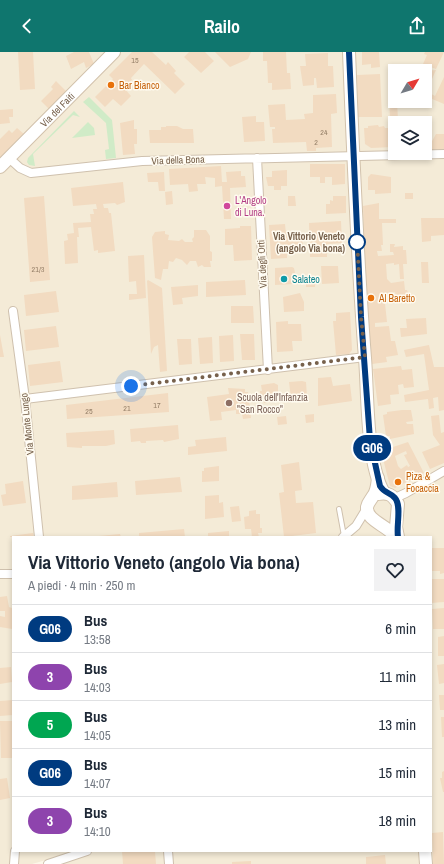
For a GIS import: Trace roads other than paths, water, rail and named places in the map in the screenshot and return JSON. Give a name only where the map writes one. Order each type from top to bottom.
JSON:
[{"type":"main road","name":"Via del Faiti","points":[[0,167],[114,52]]},
{"type":"main road","points":[[349,52],[361,317],[370,440],[378,478],[387,498],[398,516],[396,527],[397,536]]},
{"type":"main road","points":[[387,498],[371,519],[390,530],[396,536]]},
{"type":"main road","points":[[379,523],[393,521],[398,516]]},
{"type":"main road","points":[[425,852],[426,864]]},
{"type":"street","name":"Via della Bona","points":[[9,158],[20,168],[31,173],[142,161],[341,155],[354,157],[444,154]]},
{"type":"street","name":"Via degli Orti","points":[[257,158],[268,370]]},
{"type":"street","name":"Via Monte Lungo","points":[[13,311],[25,399],[39,536]]},
{"type":"street","points":[[25,399],[365,357]]},
{"type":"street","points":[[343,536],[387,498],[444,471]]},
{"type":"street","points":[[356,526],[366,523],[379,523]]},
{"type":"street","points":[[0,574],[12,574]]},
{"type":"street","points":[[14,864],[15,852]]},
{"type":"street","points":[[48,864],[84,852]]},
{"type":"street","points":[[168,852],[169,864]]},
{"type":"lane","points":[[338,509],[343,536]]},
{"type":"place","name":"Bar Bianco","points":[[111,85]]},
{"type":"place","name":"L'Angolo di Luna.","points":[[227,206]]},
{"type":"place","name":"Via Vittorio Veneto (angolo Via bona)","points":[[357,242]]},
{"type":"place","name":"Salateo","points":[[284,279]]},
{"type":"place","name":"Al Baretto","points":[[371,298]]},
{"type":"place","name":"Scuola dell'Infanzia \"San Rocco\"","points":[[229,403]]},
{"type":"place","name":"Piza & Focaccia","points":[[398,482]]}]
